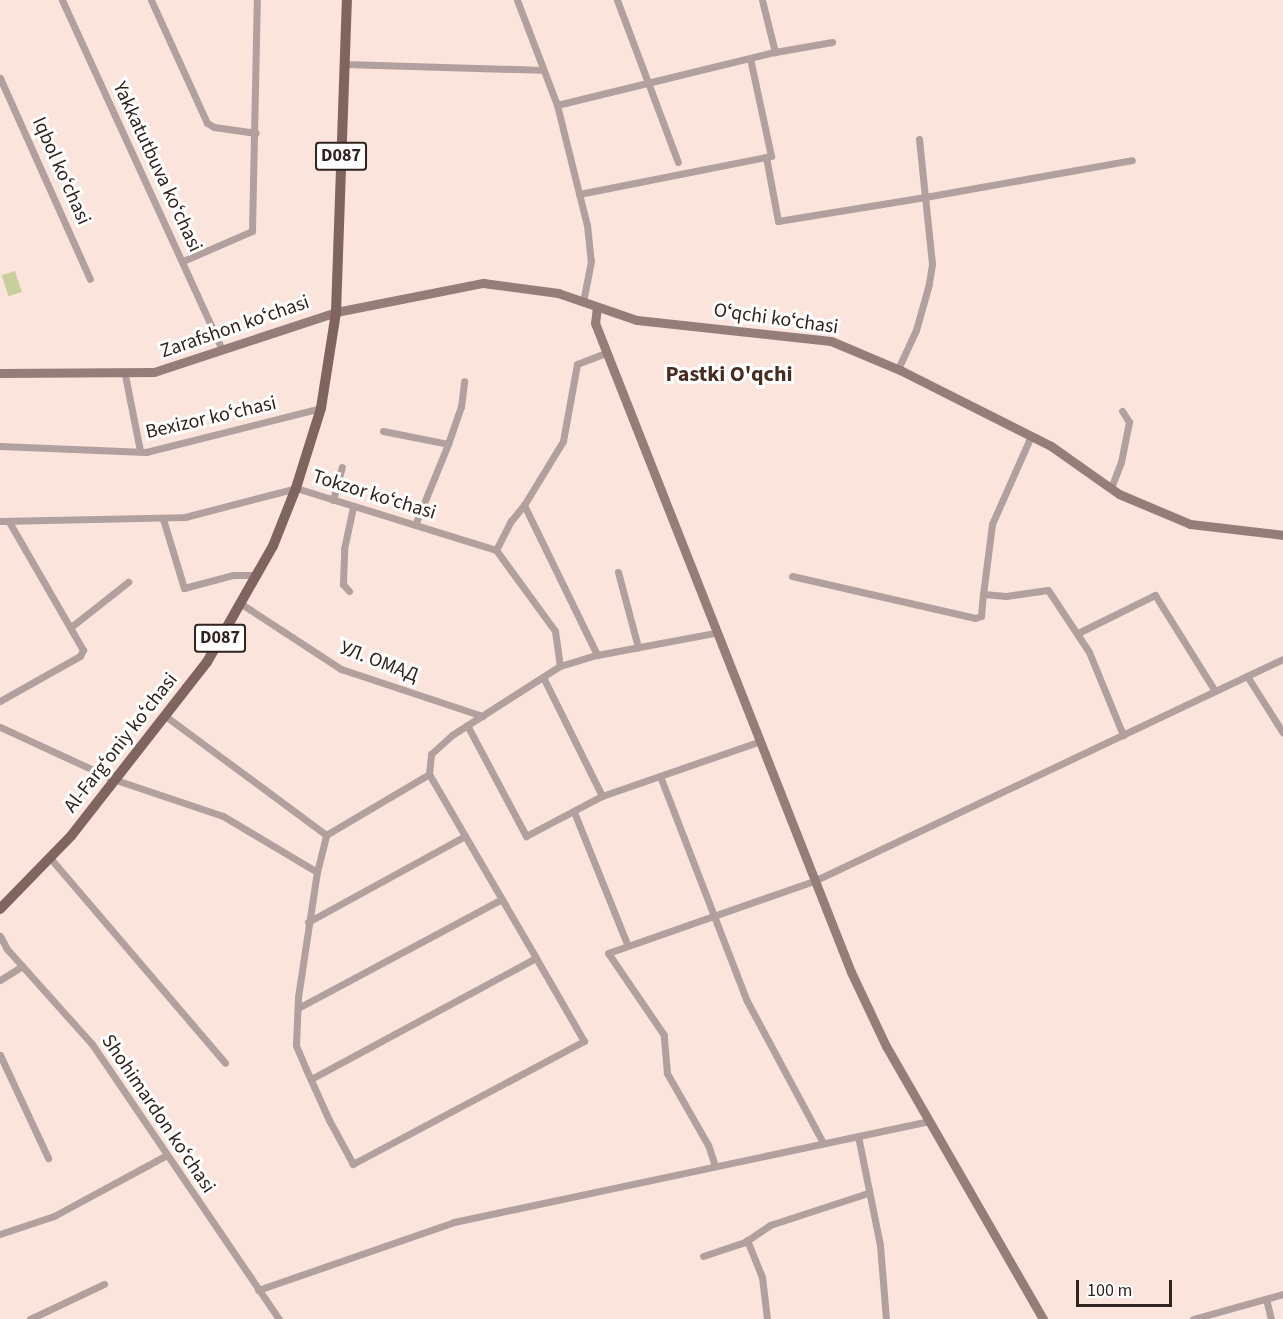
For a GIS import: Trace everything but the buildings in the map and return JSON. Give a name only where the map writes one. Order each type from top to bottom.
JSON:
[{"type":"main road","name":"D087","points":[[336,312],[346,0]]},
{"type":"main road","name":"Oʻqchi koʻchasi","points":[[336,312],[483,283],[558,293],[637,320],[831,341],[898,369],[1031,436],[1111,488],[1190,524],[1283,535]]},
{"type":"main road","points":[[597,307],[595,323],[715,633],[814,881],[881,1035],[1043,1319]]},
{"type":"main road","name":"Zarafshon koʻchasi","points":[[0,374],[125,375],[175,367],[221,348],[336,312]]},
{"type":"main road","name":"Al-Fargʻoniy koʻchasi","points":[[0,909],[51,858],[207,662],[257,575],[296,488],[321,408],[336,312]]},
{"type":"street","name":"Yakkatutbuva koʻchasi","points":[[62,0],[221,348]]},
{"type":"street","points":[[152,0],[207,123],[214,127],[256,133]]},
{"type":"street","points":[[183,261],[252,231],[256,133],[257,0]]},
{"type":"street","points":[[517,0],[557,105],[579,194],[591,261],[583,303]]},
{"type":"street","points":[[617,0],[651,82],[678,162]]},
{"type":"street","points":[[762,0],[775,52]]},
{"type":"street","points":[[557,105],[775,52],[832,42]]},
{"type":"street","points":[[579,194],[771,156],[750,58]]},
{"type":"street","points":[[344,64],[542,70]]},
{"type":"street","name":"Iqbol koʻchasi","points":[[0,78],[90,279]]},
{"type":"street","points":[[898,369],[916,330],[932,264],[919,139]]},
{"type":"street","points":[[766,157],[778,221],[1132,160]]},
{"type":"street","points":[[560,666],[555,631],[496,550],[511,521],[524,505],[563,441],[577,364],[606,353]]},
{"type":"street","points":[[125,375],[140,451]]},
{"type":"street","points":[[415,525],[461,407],[464,381]]},
{"type":"street","name":"Bexizor koʻchasi","points":[[0,446],[140,451],[321,408]]},
{"type":"street","points":[[1111,488],[1129,422],[1122,411]]},
{"type":"street","points":[[383,431],[448,444]]},
{"type":"street","points":[[792,576],[975,618],[981,616],[992,524],[1031,436]]},
{"type":"street","points":[[333,500],[342,467]]},
{"type":"street","name":"Tokzor koʻchasi","points":[[0,521],[163,519],[296,488],[496,550]]},
{"type":"street","points":[[524,505],[597,655]]},
{"type":"street","points":[[349,591],[343,584],[344,549],[353,507]]},
{"type":"street","points":[[163,519],[184,588],[233,575],[257,575]]},
{"type":"street","points":[[0,701],[80,656],[83,650],[9,522]]},
{"type":"street","points":[[618,572],[639,647]]},
{"type":"street","points":[[71,627],[128,582]]},
{"type":"street","points":[[983,594],[1006,596],[1048,590],[1078,633],[1123,735]]},
{"type":"street","points":[[1078,633],[1155,595],[1215,691]]},
{"type":"street","name":"УЛ. ОМАД","points":[[240,603],[341,669],[482,716]]},
{"type":"street","points":[[429,774],[326,835],[317,872],[308,922],[296,1045],[353,1164],[447,1116],[584,1041],[429,774],[431,754],[467,725],[560,666],[597,655],[715,633]]},
{"type":"street","points":[[715,1166],[708,1145],[667,1073],[664,1035],[609,953],[814,881],[1283,659]]},
{"type":"street","points":[[1247,676],[1283,733]]},
{"type":"street","points":[[543,677],[602,796]]},
{"type":"street","points":[[164,715],[326,835]]},
{"type":"street","points":[[467,725],[526,836],[602,796],[758,742]]},
{"type":"street","points":[[0,727],[113,779],[223,816],[317,872]]},
{"type":"street","points":[[660,776],[747,1001],[823,1143]]},
{"type":"street","points":[[574,812],[628,946]]},
{"type":"street","points":[[308,922],[465,836]]},
{"type":"street","points":[[51,858],[225,1063]]},
{"type":"street","points":[[298,1008],[502,899]]},
{"type":"street","name":"Shohimardon koʻchasi","points":[[0,936],[22,966],[92,1044],[279,1319]]},
{"type":"street","points":[[311,1079],[536,958]]},
{"type":"street","points":[[0,980],[22,966]]},
{"type":"street","points":[[0,1055],[48,1158]]},
{"type":"street","points":[[258,1290],[454,1222],[929,1120]]},
{"type":"street","points":[[858,1136],[880,1245],[886,1319]]},
{"type":"street","points":[[0,1234],[54,1216],[167,1155]]},
{"type":"street","points":[[703,1256],[747,1240],[770,1225],[868,1193]]},
{"type":"street","points":[[747,1240],[762,1277],[767,1319]]},
{"type":"street","points":[[30,1319],[104,1284]]},
{"type":"street","points":[[1192,1319],[1283,1294]]},
{"type":"street","points":[[1266,1299],[1271,1319]]},
{"type":"green space","points":[[15,271],[22,292],[8,296],[2,275]]},
{"type":"district","name":"Pastki O'qchi","points":[[729,375]]}]
